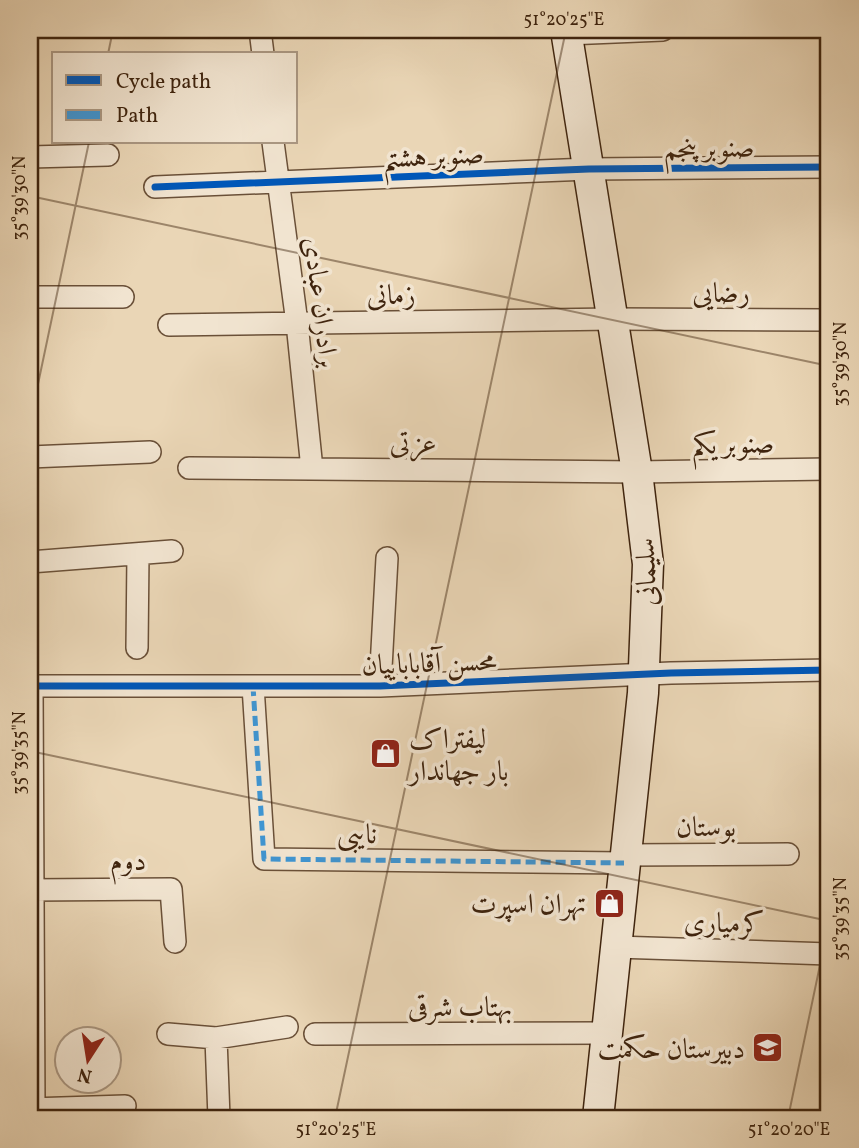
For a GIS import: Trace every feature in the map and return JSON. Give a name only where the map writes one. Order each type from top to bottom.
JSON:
[{"type":"main road","name":"سلیمانی","points":[[567,32],[637,472],[649,564],[644,674],[598,1118]]},
{"type":"street","points":[[260,30],[263,52]]},
{"type":"street","points":[[567,32],[663,30]]},
{"type":"street","name":"برادران عبادی","points":[[273,144],[297,323],[312,469]]},
{"type":"street","points":[[30,157],[107,155]]},
{"type":"street","name":"صنوبر پنجم","points":[[589,169],[829,167]]},
{"type":"street","name":"صنوبر هشتم","points":[[155,187],[589,169]]},
{"type":"street","points":[[30,298],[123,297]]},
{"type":"street","name":"رضایی","points":[[613,319],[829,320]]},
{"type":"street","name":"زمانی","points":[[169,326],[613,319]]},
{"type":"street","points":[[30,457],[150,453]]},
{"type":"street","name":"عزتی","points":[[189,468],[637,472]]},
{"type":"street","name":"صنوبر یکم","points":[[637,472],[829,469]]},
{"type":"street","points":[[30,562],[172,551]]},
{"type":"street","points":[[137,648],[138,554]]},
{"type":"street","points":[[380,686],[387,558]]},
{"type":"street","name":"محسن آقاباباییان","points":[[31,686],[380,686],[644,674],[829,670]]},
{"type":"street","points":[[31,686],[32,1109],[125,1106]]},
{"type":"street","name":"نایبی","points":[[253,686],[264,859],[624,859]]},
{"type":"street","name":"بوستان","points":[[624,859],[788,854]]},
{"type":"street","name":"دوم","points":[[32,890],[166,887],[171,889],[175,942]]},
{"type":"street","name":"کرمیاری","points":[[616,947],[829,954]]},
{"type":"street","points":[[168,1034],[216,1038],[287,1027]]},
{"type":"street","name":"بهتاب شرقی","points":[[314,1034],[607,1033]]},
{"type":"street","points":[[216,1038],[219,1118]]},
{"type":"marked path","points":[[253,686],[264,859],[624,863]]},
{"type":"cycle path","points":[[155,187],[589,169],[829,167]]},
{"type":"cycle path","points":[[30,686],[380,686],[671,673],[829,670]]},
{"type":"place","name":"لیفتراک بار جهاندار","points":[[386,754]]},
{"type":"place","name":"تهران اسپرت","points":[[609,903]]},
{"type":"place","name":"دبیرستان حکمت","points":[[768,1048]]}]
